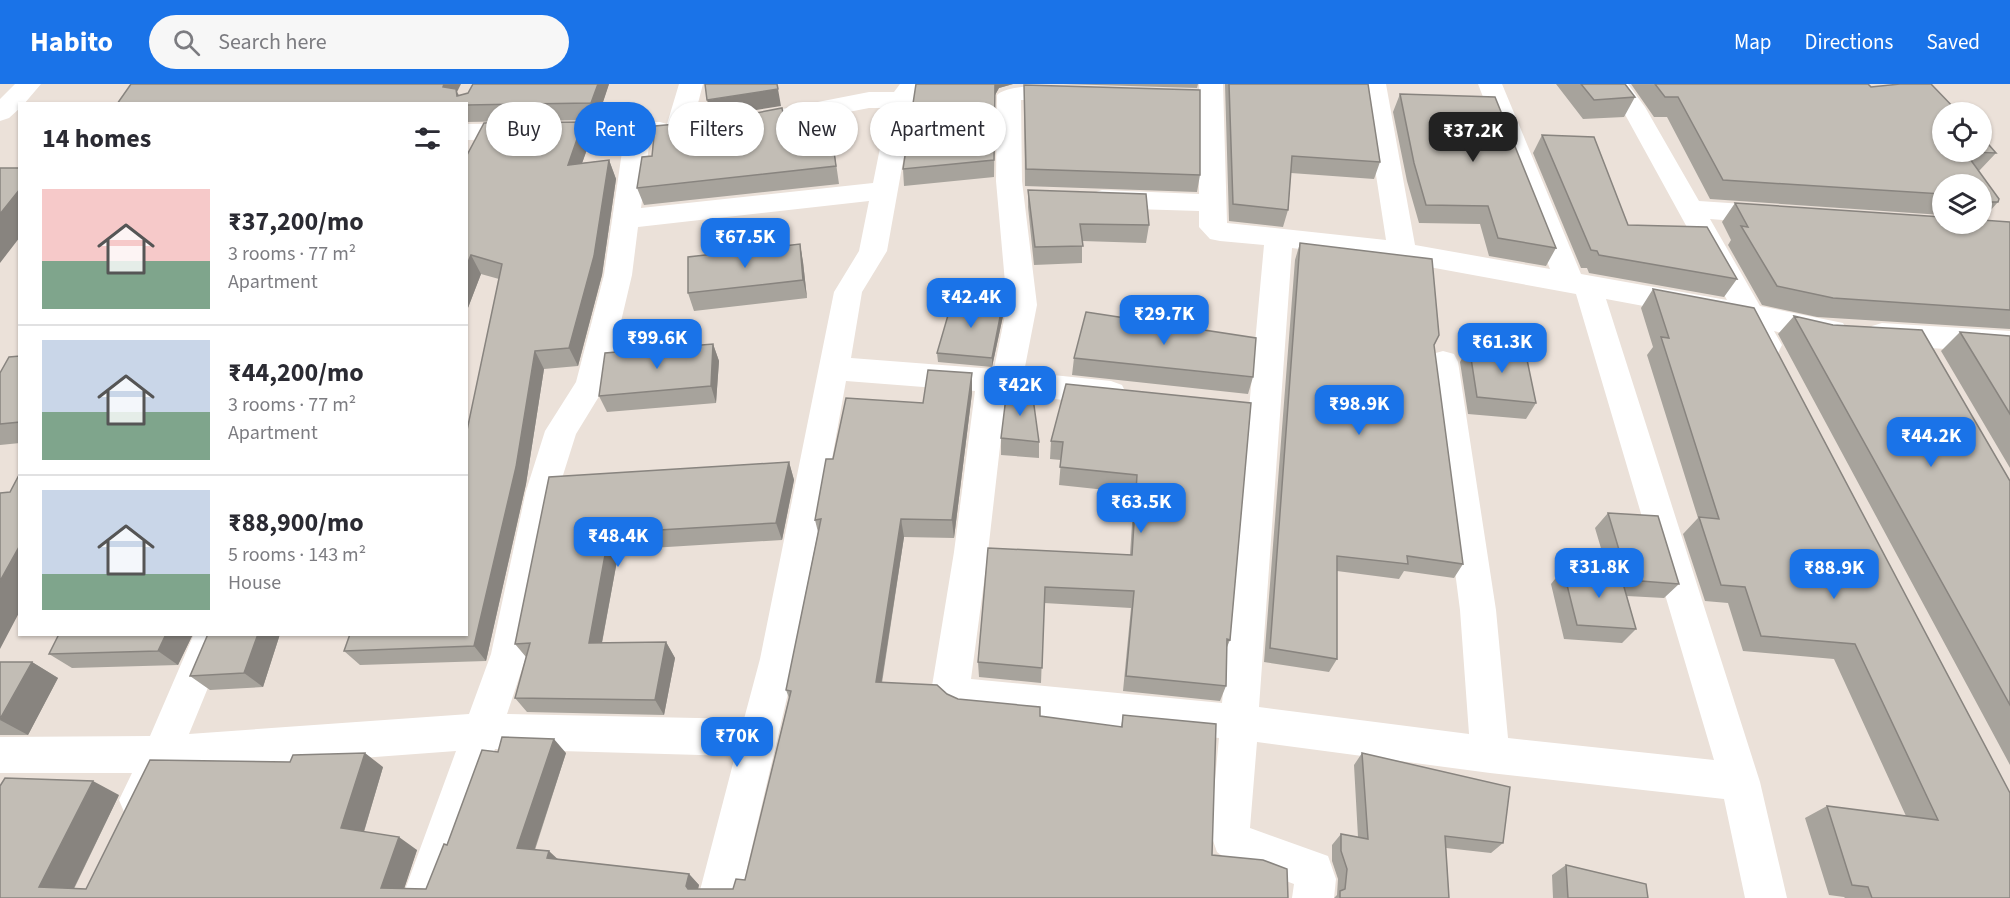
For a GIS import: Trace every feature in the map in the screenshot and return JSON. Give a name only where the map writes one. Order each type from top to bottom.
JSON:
[{"type":"street","points":[[0,113],[29,84]]},
{"type":"street","points":[[656,130],[689,129],[691,84]]},
{"type":"street","points":[[1374,84],[1402,252]]},
{"type":"street","points":[[1490,84],[1579,284],[1740,782],[1766,898]]},
{"type":"street","points":[[1615,84],[1633,107],[1752,315],[1779,367]]},
{"type":"street","points":[[719,898],[778,659],[848,292],[873,251],[907,92],[864,92],[764,120]]},
{"type":"street","points":[[1098,94],[1018,92],[1009,95],[1022,197],[1022,305],[999,381],[951,686],[954,692],[960,695],[1239,722],[1490,755],[1740,782]]},
{"type":"street","points":[[1204,93],[1215,230],[1402,252],[1752,315],[1817,330],[1922,349],[2010,342]]},
{"type":"street","points":[[468,149],[473,132],[574,131]]},
{"type":"street","points":[[423,898],[509,654],[542,491],[561,431],[591,385],[618,275],[635,156]]},
{"type":"street","points":[[626,219],[886,190]]},
{"type":"street","points":[[1082,199],[1213,202]]},
{"type":"street","points":[[1691,209],[1797,217]]},
{"type":"street","points":[[1279,237],[1254,409],[1232,838],[1239,844],[1313,871],[1315,879],[1313,898]]},
{"type":"street","points":[[1443,362],[1478,610],[1490,755]]},
{"type":"street","points":[[832,368],[999,381],[1136,396]]},
{"type":"street","points":[[122,837],[161,754],[211,636]]},
{"type":"street","points":[[0,755],[161,754],[482,731],[759,738]]},
{"type":"building","points":[[131,84],[444,84],[443,87],[456,89],[457,96],[468,93],[473,84],[598,84],[591,102],[486,102],[486,105],[468,105],[468,102],[118,102]]},
{"type":"building","points":[[705,84],[777,84],[778,89],[707,100]]},
{"type":"building","points":[[916,84],[995,84],[995,102],[913,102]]},
{"type":"building","points":[[1229,84],[1368,84],[1380,162],[1292,156],[1288,210],[1233,204]]},
{"type":"building","points":[[1581,84],[1625,84],[1635,97],[1594,100]]},
{"type":"building","points":[[1655,84],[1868,84],[1871,87],[1931,84],[1948,102],[1932,102],[1932,162],[1972,162],[1981,174],[1932,174],[1932,193],[1723,180],[1678,97],[1665,97]]},
{"type":"building","points":[[1024,85],[1200,90],[1200,175],[1026,169]]},
{"type":"building","points":[[1400,94],[1495,97],[1556,248],[1498,238],[1488,206],[1426,205],[1414,163]]},
{"type":"building","points":[[776,109],[776,156],[835,156],[836,166],[637,188],[642,157],[656,156],[656,126],[668,125],[668,156],[764,156],[764,111]]},
{"type":"building","points":[[562,122],[574,122],[574,148],[568,165],[609,160],[594,256],[569,348],[535,351],[516,467],[474,646],[344,651],[349,636],[468,636],[468,426],[502,264],[471,255],[468,262],[468,153],[486,123],[486,156],[562,156]]},
{"type":"building","points":[[1542,135],[1594,137],[1628,225],[1707,227],[1737,279],[1599,255],[1597,251],[1591,250]]},
{"type":"building","points":[[905,156],[994,156],[994,160],[903,169]]},
{"type":"building","points":[[0,168],[18,168],[18,192],[0,214]]},
{"type":"building","points":[[1992,189],[1999,199],[1998,202],[1992,202]]},
{"type":"building","points":[[1028,190],[1146,194],[1149,225],[1080,224],[1083,246],[1035,247]]},
{"type":"building","points":[[1735,203],[1932,216],[1932,234],[1992,234],[1992,221],[2010,222],[2010,310],[1833,298],[1777,286],[1741,226],[1748,227]]},
{"type":"building","points":[[1300,243],[1432,259],[1439,335],[1434,345],[1463,564],[1407,556],[1408,564],[1337,556],[1337,659],[1270,648]]},
{"type":"building","points":[[800,244],[803,280],[688,293],[688,257]]},
{"type":"building","points":[[1653,289],[1754,308],[2010,793],[2010,898],[1872,898],[1868,887],[1852,885],[1827,806],[1938,820],[1855,644],[1761,636],[1745,587],[1721,585],[1699,517],[1719,519],[1661,337],[1669,338]]},
{"type":"building","points":[[953,298],[1002,307],[992,358],[937,353]]},
{"type":"building","points":[[1086,312],[1256,338],[1253,377],[1074,358]]},
{"type":"building","points":[[1794,316],[1833,325],[1922,330],[2010,481],[2010,705]]},
{"type":"building","points":[[1960,332],[2010,336],[2010,414]]},
{"type":"building","points":[[713,344],[711,386],[599,396],[605,353]]},
{"type":"building","points":[[1469,345],[1525,350],[1536,403],[1477,397]]},
{"type":"building","points":[[18,356],[18,422],[0,424],[0,373],[9,357]]},
{"type":"building","points":[[928,370],[972,373],[952,520],[901,519],[876,682],[937,685],[947,694],[958,699],[1040,707],[1040,716],[1122,727],[1123,715],[1216,724],[1212,855],[1263,860],[1287,869],[1288,898],[0,898],[0,786],[5,778],[93,781],[39,887],[86,889],[150,760],[290,762],[293,755],[365,753],[341,828],[399,837],[381,888],[426,889],[444,844],[447,845],[482,750],[498,752],[502,737],[554,739],[517,848],[549,851],[547,858],[689,874],[686,886],[688,889],[733,889],[736,879],[745,880],[791,691],[786,690],[821,519],[815,520],[826,459],[833,459],[846,398],[923,403]]},
{"type":"building","points":[[1066,384],[1251,403],[1230,640],[1227,639],[1226,686],[1126,676],[1134,591],[1045,587],[1042,668],[978,662],[988,548],[1132,555],[1137,475],[1060,467],[1063,442],[1051,441]]},
{"type":"building","points":[[1007,389],[1032,391],[1039,442],[1001,438]]},
{"type":"building","points":[[789,462],[776,523],[609,533],[589,643],[666,642],[655,700],[515,698],[530,643],[515,644],[549,477]]},
{"type":"building","points":[[18,477],[18,549],[0,581],[0,493],[10,492]]},
{"type":"building","points":[[1608,513],[1658,516],[1679,584],[1628,580]]},
{"type":"building","points":[[1563,569],[1620,573],[1636,629],[1577,625]]},
{"type":"building","points":[[58,636],[165,636],[158,651],[49,654]]},
{"type":"building","points":[[207,636],[257,636],[244,673],[190,676]]},
{"type":"building","points":[[0,662],[32,662],[0,719]]},
{"type":"building","points":[[1362,753],[1510,787],[1503,843],[1445,836],[1449,898],[1340,898],[1340,891],[1345,889],[1347,869],[1341,851],[1341,834],[1368,839]]},
{"type":"building","points":[[1566,865],[1646,884],[1648,898],[1568,898]]}]
